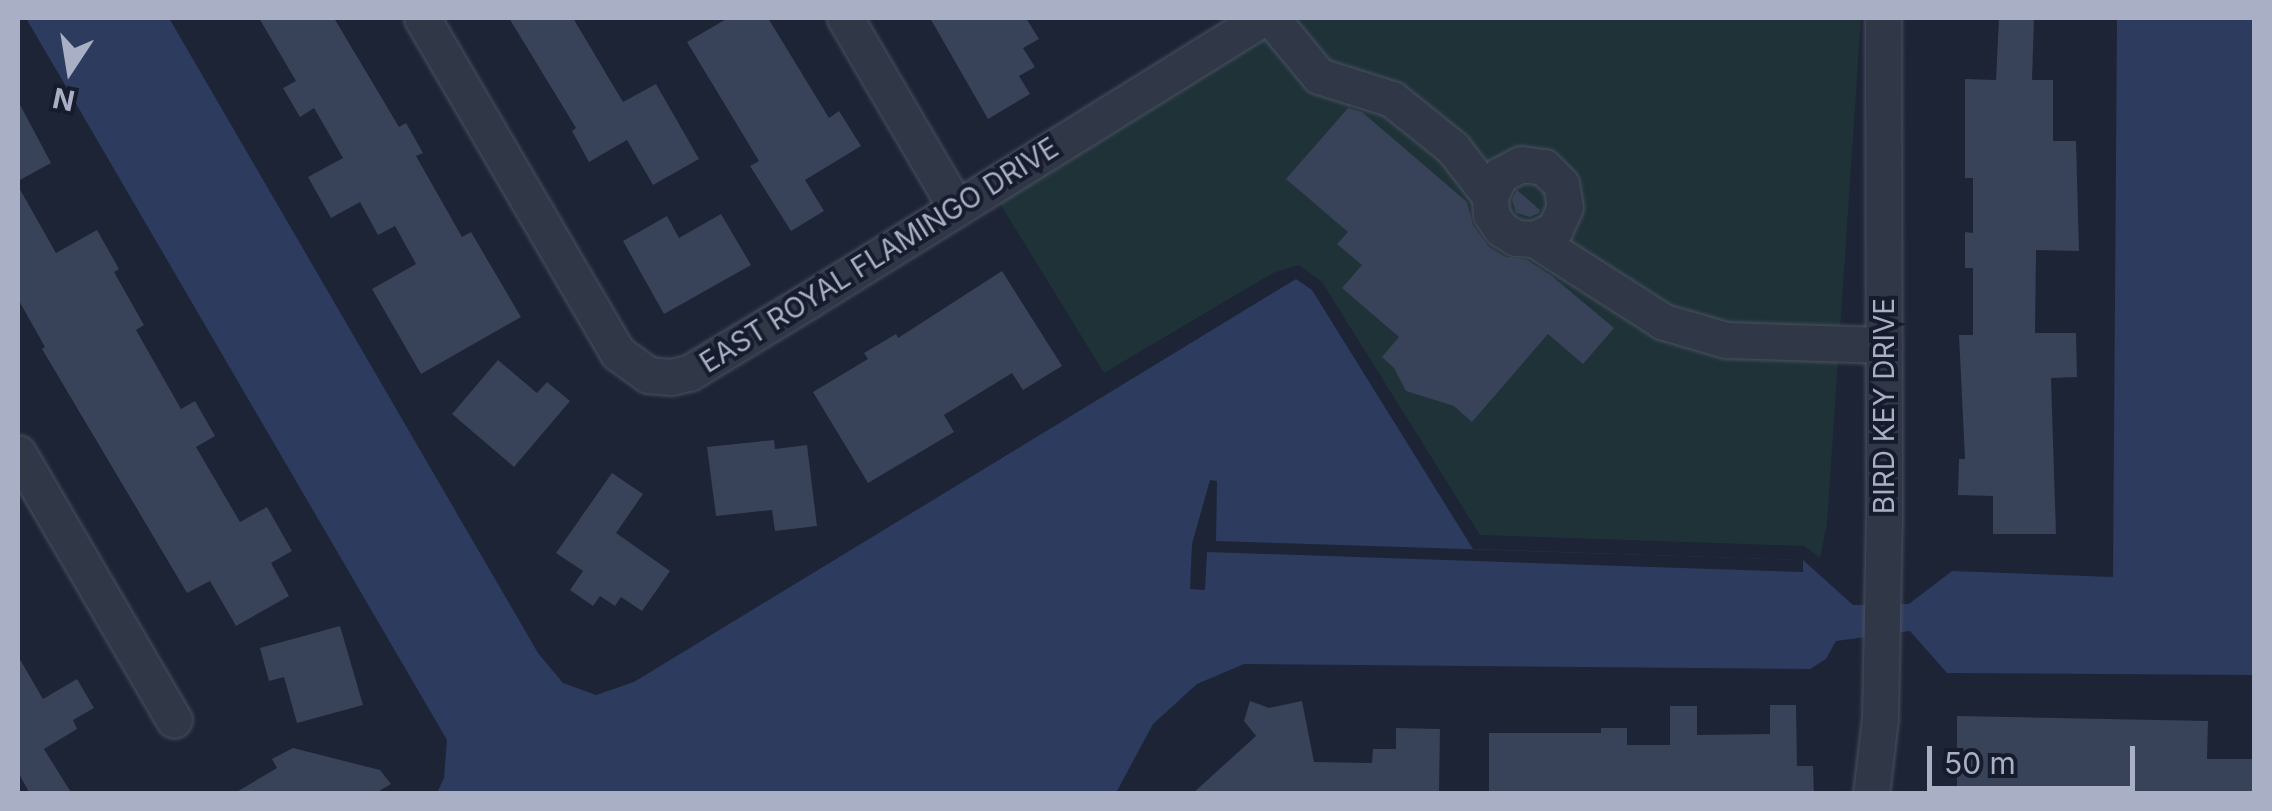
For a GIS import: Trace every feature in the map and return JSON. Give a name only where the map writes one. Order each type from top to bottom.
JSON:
[{"type":"street","name":"EAST ROYAL FLAMINGO DRIVE","points":[[422,18],[618,352],[648,375],[671,378],[689,373],[1267,18]]},
{"type":"street","points":[[845,18],[956,207]]},
{"type":"street","points":[[1267,18],[1319,76],[1392,99],[1453,148],[1490,196]]},
{"type":"street","name":"BIRD KEY DRIVE","points":[[1871,794],[1880,719],[1884,520],[1884,345],[1875,21]]},
{"type":"street","points":[[1534,239],[1555,228],[1565,207],[1561,184],[1554,176],[1544,167],[1521,164],[1500,175],[1490,196],[1491,214],[1501,229],[1516,238],[1534,239],[1664,322],[1726,340],[1884,345]]},
{"type":"street","points":[[18,453],[174,720]]},
{"type":"green space","points":[[1270,18],[1861,19],[1827,524],[1820,558],[1804,546],[1480,535],[1322,282],[1299,265],[1273,273],[1104,373],[988,184]]},
{"type":"water","points":[[26,18],[169,18],[538,653],[563,683],[596,695],[634,682],[1296,279],[1312,290],[1473,549],[1803,560],[1853,605],[1909,604],[1952,571],[2113,577],[2117,18],[2254,18],[2254,675],[1947,673],[1910,631],[1836,641],[1826,659],[1810,669],[1244,664],[1197,684],[1153,724],[1116,793],[437,793],[444,778],[447,740]]},
{"type":"pier","points":[[1210,480],[1217,481],[1216,541],[1803,560],[1803,572],[1207,552],[1205,590],[1190,589],[1192,544]]},
{"type":"building","points":[[259,18],[334,18],[399,127],[406,123],[423,153],[416,156],[462,237],[471,232],[521,317],[421,374],[372,289],[416,264],[395,226],[378,235],[360,202],[331,218],[308,177],[343,158],[314,108],[300,117],[283,88],[296,81]]},
{"type":"building","points":[[509,18],[573,18],[623,102],[656,84],[699,159],[653,185],[627,140],[589,162],[572,131],[576,128]]},
{"type":"building","points":[[728,18],[768,18],[829,118],[839,111],[861,146],[805,180],[824,211],[791,231],[750,166],[759,161],[687,42]]},
{"type":"building","points":[[930,18],[1026,18],[1039,39],[1023,48],[1035,67],[1019,76],[1030,94],[988,119]]},
{"type":"building","points":[[1999,18],[2034,18],[2032,80],[2053,80],[2053,141],[2076,141],[2079,251],[2036,250],[2035,333],[2076,333],[2077,377],[2051,378],[2056,534],[1993,534],[1993,496],[1958,495],[1959,459],[1965,459],[1959,335],[1973,335],[1973,268],[1965,268],[1965,232],[1973,233],[1973,178],[1965,178],[1965,79],[1996,80]]},
{"type":"building","points":[[18,101],[51,163],[18,181]]},
{"type":"building","points":[[1348,108],[1362,112],[1467,202],[1473,225],[1489,247],[1506,257],[1527,260],[1552,276],[1614,328],[1583,364],[1548,334],[1472,422],[1454,406],[1406,391],[1394,368],[1382,357],[1399,337],[1342,288],[1362,265],[1337,244],[1348,232],[1286,179]]},
{"type":"building","points":[[18,186],[56,253],[97,230],[119,269],[114,272],[144,325],[136,330],[181,409],[195,401],[215,436],[196,447],[240,522],[267,507],[292,551],[271,563],[289,596],[236,626],[210,581],[187,593],[42,349],[45,347],[18,299]]},
{"type":"building","points":[[1517,190],[1539,213],[1530,217],[1516,213],[1512,200]]},
{"type":"building","points":[[721,214],[751,265],[664,314],[623,241],[667,216],[679,238]]},
{"type":"building","points":[[1002,271],[1062,366],[1023,390],[1012,373],[944,415],[954,432],[868,483],[813,392],[868,359],[864,353],[896,334],[898,338]]},
{"type":"building","points":[[498,360],[537,393],[547,382],[570,401],[514,467],[452,414]]},
{"type":"building","points":[[774,440],[775,449],[807,445],[817,526],[775,531],[772,510],[716,516],[707,447]]},
{"type":"building","points":[[612,473],[643,494],[616,533],[670,571],[642,611],[621,597],[615,606],[600,596],[593,606],[570,590],[583,571],[556,553]]},
{"type":"building","points":[[340,626],[363,705],[297,723],[284,677],[269,681],[260,648]]},
{"type":"building","points":[[18,656],[43,699],[77,679],[94,708],[73,720],[77,729],[44,749],[72,794],[30,794],[18,772]]},
{"type":"building","points":[[1250,701],[1269,708],[1302,701],[1314,762],[1372,763],[1373,749],[1396,749],[1396,728],[1440,729],[1439,794],[1192,794],[1256,736],[1244,721]]},
{"type":"building","points":[[1770,705],[1796,705],[1797,766],[1813,766],[1814,794],[1489,794],[1489,733],[1601,733],[1601,728],[1627,728],[1627,745],[1670,745],[1670,706],[1697,706],[1697,735],[1770,734]]},
{"type":"building","points":[[1957,716],[2208,721],[2207,759],[2254,759],[2254,794],[1957,788]]},
{"type":"building","points":[[293,748],[380,770],[391,784],[374,794],[233,794],[277,768],[272,759]]}]
